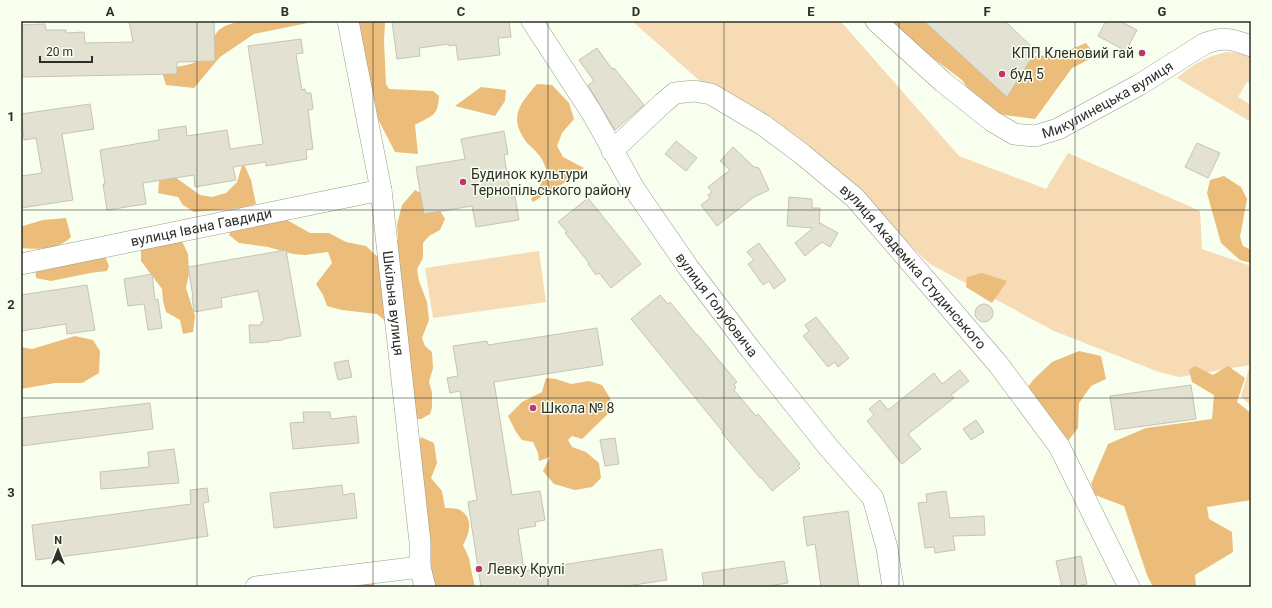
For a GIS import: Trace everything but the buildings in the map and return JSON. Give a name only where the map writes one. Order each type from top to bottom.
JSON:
[{"type":"street","name":"Шкільна вулиця","points":[[348,21],[381,190],[419,534],[420,567],[425,587]]},
{"type":"street","name":"вулиця Голубовича","points":[[532,21],[592,113],[635,190],[688,267],[820,436],[873,498],[881,521],[893,587]]},
{"type":"street","name":"Микулинецька вулиця","points":[[876,21],[943,82],[992,121],[1014,134],[1035,136],[1058,129],[1126,92],[1204,44],[1216,40],[1230,40],[1251,46]]},
{"type":"street","name":"вулиця Академіка Студинського","points":[[612,151],[675,93],[694,91],[711,94],[763,125],[802,154],[855,198],[998,364],[1059,446],[1129,587]]},
{"type":"street","name":"вулиця Івана Гавдиди","points":[[21,264],[381,190]]},
{"type":"street","points":[[256,587],[420,567]]},
{"type":"shaded area","points":[[243,21],[317,21],[254,34],[220,57],[194,88],[166,85],[161,69],[183,66],[199,61],[205,57],[209,51],[213,39],[222,27]]},
{"type":"shaded area","points":[[353,21],[385,21],[384,42],[386,84],[389,89],[433,91],[439,96],[437,108],[433,115],[415,125],[418,154],[395,152],[365,94]]},
{"type":"shaded area","points":[[632,21],[839,21],[959,156],[1046,189],[1068,153],[1200,211],[1202,249],[1251,266],[1251,406],[1241,396],[1250,365],[1179,377],[1159,372],[1054,331],[930,264],[830,171],[700,81]]},
{"type":"shaded area","points":[[886,21],[981,21],[1030,57],[1059,54],[1086,43],[1096,56],[1072,68],[1035,119],[1004,115],[988,107],[971,93],[962,80]]},
{"type":"shaded area","points":[[1228,52],[1251,56],[1251,84],[1247,82],[1238,97],[1251,105],[1251,122],[1177,78],[1201,61],[1221,53]]},
{"type":"shaded area","points":[[537,84],[552,85],[569,103],[574,119],[562,133],[557,146],[563,157],[584,168],[564,183],[533,202],[531,199],[548,173],[540,156],[527,143],[521,134],[517,118],[518,112],[525,98]]},
{"type":"shaded area","points":[[481,87],[506,90],[505,101],[495,116],[455,106]]},
{"type":"shaded area","points":[[243,162],[251,180],[256,204],[242,208],[194,212],[183,205],[178,197],[158,193],[159,182],[164,172],[175,177],[200,195],[212,197],[226,193],[237,182]]},
{"type":"shaded area","points":[[1224,176],[1241,187],[1247,199],[1240,237],[1243,246],[1251,250],[1251,263],[1240,260],[1221,243],[1207,193],[1210,180]]},
{"type":"shaded area","points":[[415,190],[433,199],[445,219],[440,230],[429,236],[423,243],[423,258],[417,269],[419,281],[427,302],[429,320],[422,338],[425,346],[432,352],[433,368],[429,382],[432,392],[432,408],[430,414],[421,419],[418,419],[410,413],[390,325],[377,314],[342,310],[327,306],[323,295],[316,284],[332,263],[328,252],[305,255],[293,254],[268,247],[239,243],[229,235],[234,224],[277,216],[310,233],[329,233],[346,242],[366,246],[383,262],[395,250],[398,238],[397,225],[402,205]]},
{"type":"shaded area","points":[[66,218],[71,237],[66,241],[48,248],[21,248],[21,228],[23,226],[43,220]]},
{"type":"shaded area","points":[[182,241],[188,254],[189,273],[186,288],[195,316],[193,332],[183,334],[180,320],[166,312],[162,289],[141,261],[141,246]]},
{"type":"shaded area","points":[[539,251],[546,302],[433,318],[425,268]]},
{"type":"shaded area","points":[[104,254],[109,266],[107,271],[51,281],[36,278],[35,268]]},
{"type":"shaded area","points":[[982,273],[1007,281],[992,303],[966,287],[967,277]]},
{"type":"shaded area","points":[[75,336],[93,340],[100,351],[99,373],[82,383],[55,383],[21,389],[21,347],[32,349]]},
{"type":"shaded area","points":[[1079,351],[1101,356],[1106,379],[1091,386],[1079,403],[1078,428],[1064,446],[1028,387],[1034,379],[1052,362]]},
{"type":"shaded area","points":[[1195,366],[1213,375],[1228,366],[1245,378],[1237,402],[1251,413],[1251,500],[1207,507],[1209,519],[1232,532],[1233,552],[1195,575],[1196,587],[1153,587],[1147,575],[1124,506],[1095,495],[1091,484],[1108,444],[1146,428],[1212,419],[1214,395],[1192,382],[1189,370]]},
{"type":"shaded area","points":[[546,378],[556,379],[571,384],[589,381],[602,385],[610,398],[612,410],[582,439],[572,436],[568,440],[572,447],[586,452],[599,463],[601,478],[592,487],[575,490],[554,484],[543,471],[550,457],[539,461],[538,453],[533,442],[522,440],[508,416],[522,402],[542,392]]},
{"type":"shaded area","points":[[421,437],[434,443],[437,463],[431,478],[442,491],[445,508],[458,509],[467,516],[469,530],[463,545],[469,558],[475,587],[421,587],[415,454]]},
{"type":"shaded area","points":[[369,581],[377,587],[317,587]]},
{"type":"place","name":"КПП Кленовий гай","points":[[1142,53]]},
{"type":"place","name":"буд 5","points":[[1002,74]]},
{"type":"place","name":"Будинок культури Тернопільського району","points":[[463,182]]},
{"type":"place","name":"Школа № 8","points":[[533,408]]},
{"type":"place","name":"Левку Крупі","points":[[479,569]]}]
